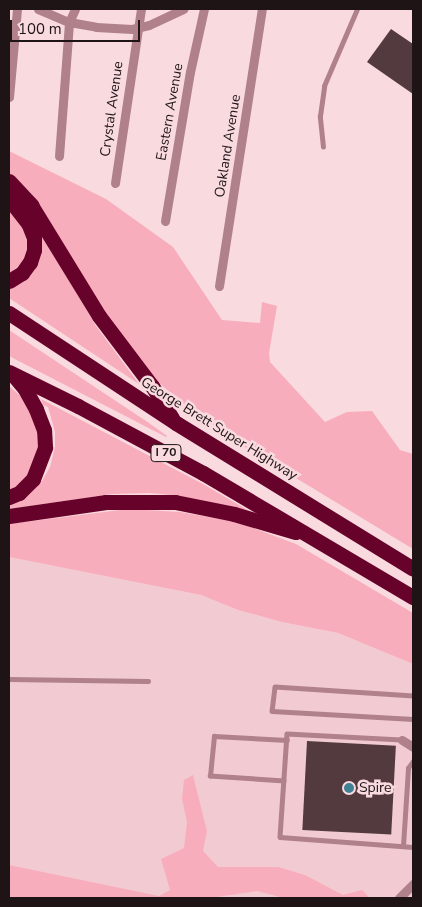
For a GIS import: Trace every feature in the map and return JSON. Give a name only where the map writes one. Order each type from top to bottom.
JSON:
[{"type":"highway","points":[[9,181],[32,205],[99,316],[152,386],[176,423]]},
{"type":"highway","points":[[9,199],[29,226],[34,238],[34,250],[30,262],[22,273],[9,281]]},
{"type":"highway","name":"George Brett Super Highway","points":[[9,313],[176,423],[413,570]]},
{"type":"highway","points":[[9,497],[19,493],[34,479],[44,447],[44,430],[36,409],[25,389],[10,373]]},
{"type":"highway","name":"I 70","points":[[10,373],[78,406],[203,473],[413,597]]},
{"type":"highway","points":[[9,516],[106,502],[175,502],[234,514],[317,539]]},
{"type":"street","points":[[9,97],[17,9]]},
{"type":"street","points":[[38,9],[68,22],[96,27],[138,28],[183,9]]},
{"type":"street","points":[[60,156],[68,22],[75,9]]},
{"type":"street","name":"Crystal Avenue","points":[[115,183],[141,9]]},
{"type":"street","name":"Eastern Avenue","points":[[165,221],[190,72],[204,9]]},
{"type":"street","name":"Oakland Avenue","points":[[219,286],[262,9]]},
{"type":"street","points":[[402,740],[413,747]]},
{"type":"street","points":[[399,898],[413,884]]},
{"type":"lane","points":[[323,147],[320,116],[324,86],[357,9]]},
{"type":"lane","points":[[9,679],[148,681]]},
{"type":"lane","points":[[413,696],[274,687],[272,711],[413,719]]},
{"type":"lane","points":[[402,740],[287,734],[280,837],[413,847]]},
{"type":"lane","points":[[284,781],[210,776],[214,736],[287,740]]},
{"type":"lane","points":[[403,846],[408,768],[413,760]]},
{"type":"shaded area","points":[[9,151],[106,199],[173,247],[222,320],[260,323],[262,302],[277,306],[269,353],[270,362],[325,422],[347,412],[372,411],[400,450],[413,454],[413,549],[196,416],[155,379],[102,311],[41,206],[30,192],[9,174]]},
{"type":"shaded area","points":[[9,209],[24,228],[28,245],[23,262],[9,274]]},
{"type":"shaded area","points":[[37,227],[96,326],[139,384],[9,298],[9,287],[18,284]]},
{"type":"shaded area","points":[[9,330],[149,423],[167,436],[9,356]]},
{"type":"shaded area","points":[[9,386],[25,400],[41,438],[30,475],[9,492]]},
{"type":"shaded area","points":[[41,399],[203,484],[251,512],[172,495],[149,493],[112,494],[9,509],[9,505],[29,494],[42,481],[50,467],[55,447],[55,432],[48,407],[43,405]]},
{"type":"shaded area","points":[[128,509],[180,512],[237,522],[296,544],[413,613],[413,664],[338,633],[282,622],[238,610],[201,595],[9,557],[9,524]]},
{"type":"shaded area","points":[[9,557],[201,595],[238,610],[282,622],[338,633],[413,664],[413,898],[9,898]]},
{"type":"shaded area","points":[[193,775],[207,831],[203,851],[218,867],[278,867],[305,875],[343,895],[362,890],[369,897],[284,898],[257,891],[210,898],[9,897],[9,865],[159,896],[170,890],[161,859],[184,848],[187,822],[182,799],[184,780]]},
{"type":"building","points":[[391,29],[413,44],[413,94],[367,62]]},
{"type":"building","name":"Spire","points":[[307,741],[396,746],[391,835],[302,830]]},
{"type":"place","name":"Spire","points":[[349,788]]}]
